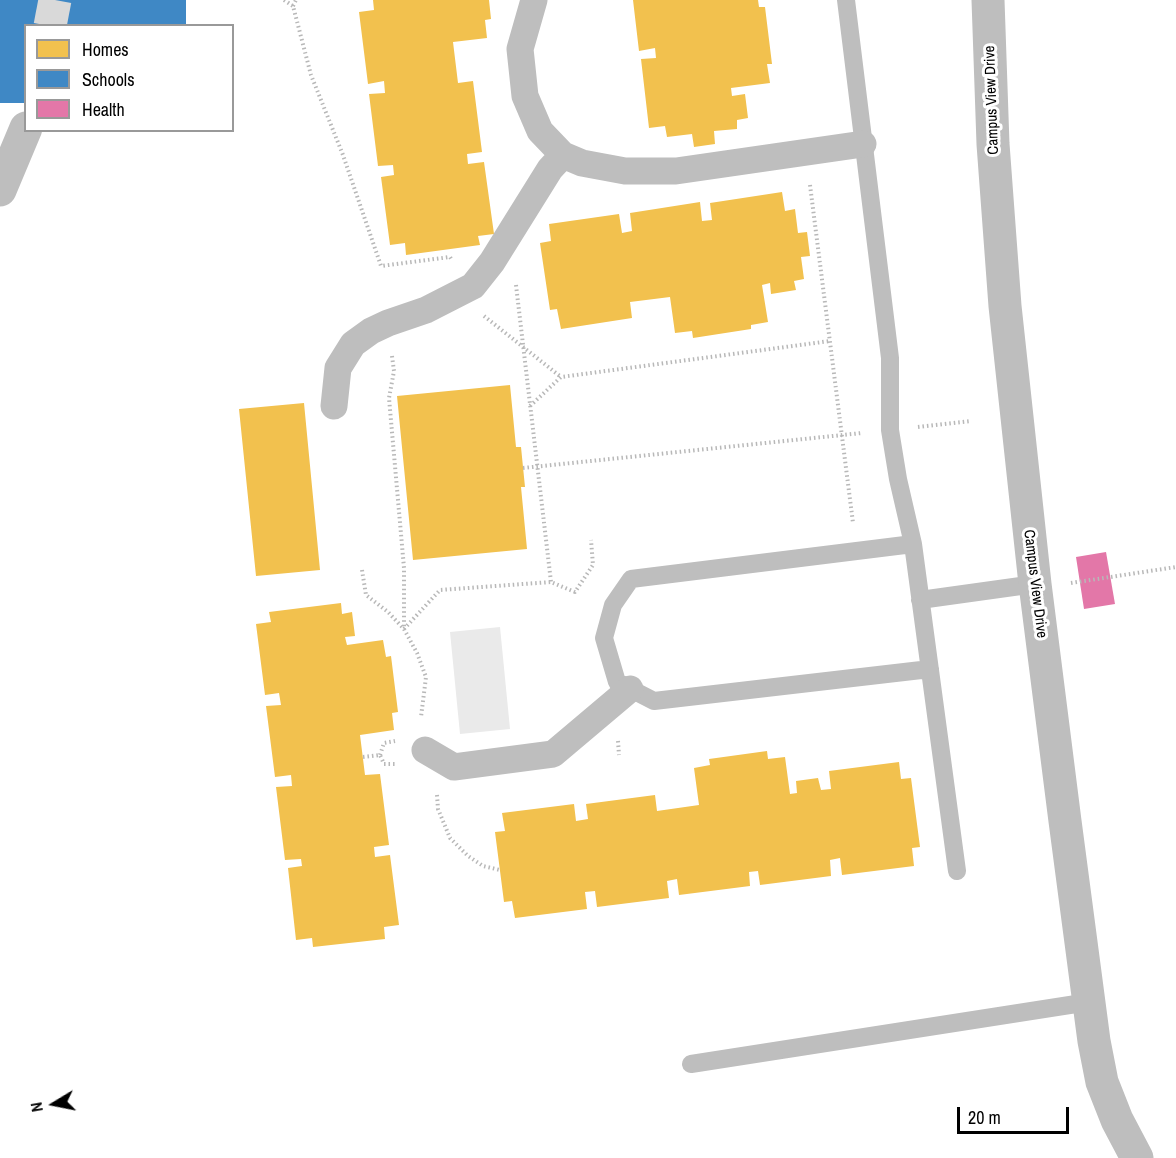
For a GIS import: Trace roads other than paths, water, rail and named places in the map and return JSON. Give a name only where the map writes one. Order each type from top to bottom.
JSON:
[{"type":"street","points":[[534,0],[520,49],[525,96],[540,131],[563,155],[582,163],[625,171],[676,171],[864,144]]},
{"type":"street","name":"Campus View Drive","points":[[988,0],[993,144],[1005,306],[1035,584],[1094,1041],[1102,1082],[1117,1120],[1137,1158]]},
{"type":"street","points":[[0,190],[24,132]]},
{"type":"street","points":[[334,406],[338,368],[353,344],[371,331],[426,310],[465,291],[492,262],[550,170],[563,155]]},
{"type":"street","points":[[433,755],[454,767],[554,754],[630,689]]},
{"type":"lane","points":[[846,0],[890,358],[891,430],[898,479],[913,544],[957,871]]},
{"type":"lane","points":[[913,544],[631,579],[613,605],[604,638],[617,682],[654,701],[930,669]]},
{"type":"lane","points":[[920,600],[1035,584]]},
{"type":"lane","points":[[691,1064],[1089,1002]]},
{"type":"tunnel","points":[[50,24],[55,0]]}]
